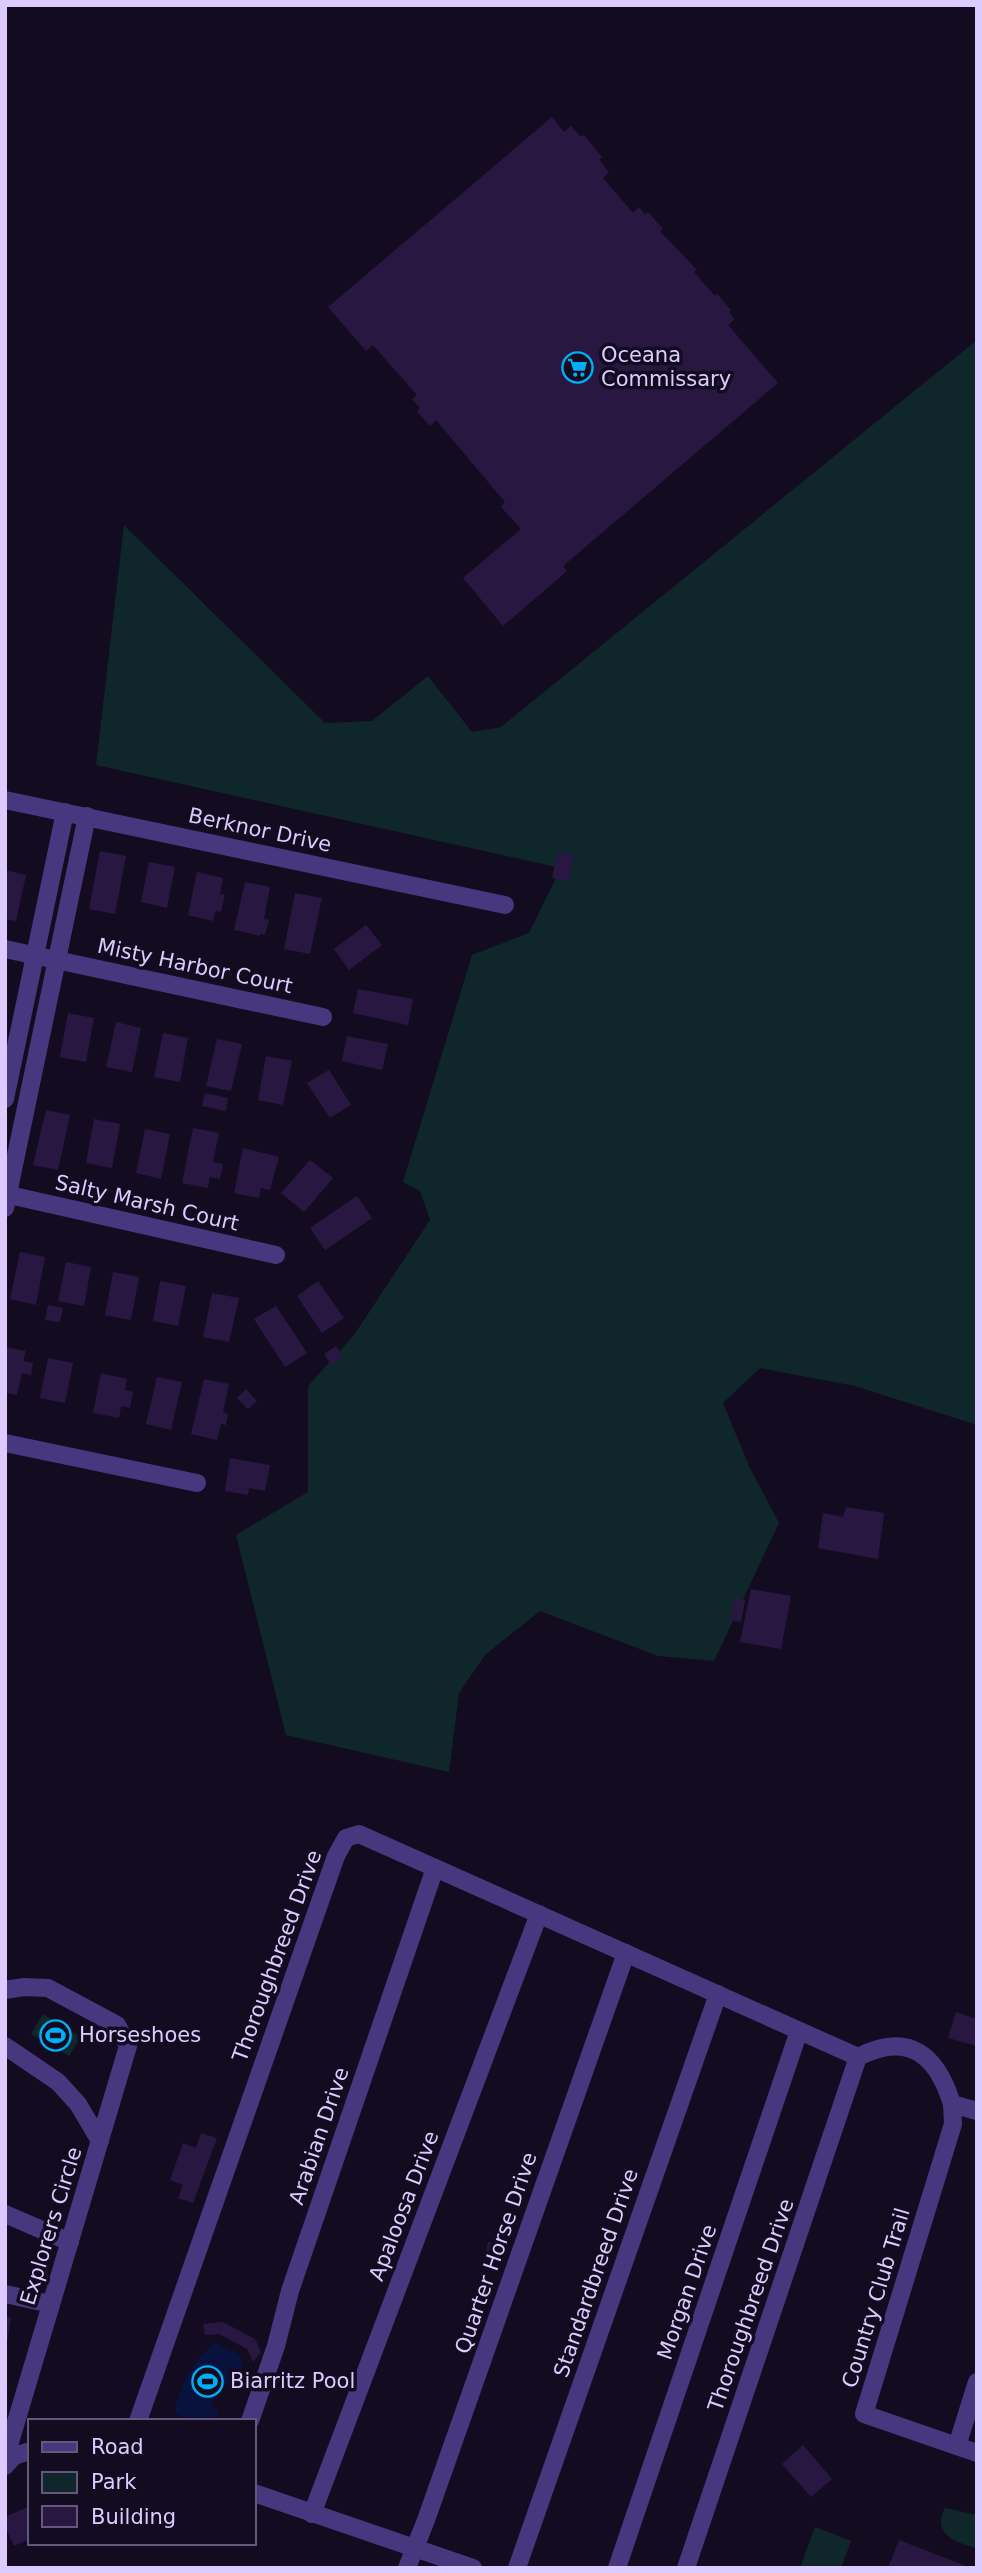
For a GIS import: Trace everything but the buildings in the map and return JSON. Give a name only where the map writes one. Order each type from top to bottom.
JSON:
[{"type":"street","name":"Berknor Drive","points":[[5,800],[505,905]]},
{"type":"street","points":[[5,1099],[65,812]]},
{"type":"street","points":[[6,1199],[87,816]]},
{"type":"street","name":"Misty Harbor Court","points":[[5,949],[323,1017]]},
{"type":"street","name":"Salty Marsh Court","points":[[6,1199],[276,1255]]},
{"type":"street","points":[[5,1444],[197,1483]]},
{"type":"street","name":"Thoroughbreed Drive","points":[[139,2419],[336,1856],[346,1838],[359,1834],[858,2057],[686,2568]]},
{"type":"street","name":"Arabian Drive","points":[[251,2419],[276,2346],[290,2291],[435,1868]]},
{"type":"street","name":"Apaloosa Drive","points":[[312,2514],[539,1914]]},
{"type":"street","name":"Quarter Horse Drive","points":[[407,2568],[625,1953]]},
{"type":"street","name":"Explorers Circle","points":[[5,1990],[24,1987],[48,1988],[117,2025],[128,2046],[51,2304],[12,2412],[5,2459]]},
{"type":"street","name":"Standardbreed Drive","points":[[517,2568],[718,1994]]},
{"type":"street","name":"Morgan Drive","points":[[617,2568],[799,2031]]},
{"type":"street","points":[[5,2046],[58,2082],[78,2104],[100,2141]]},
{"type":"street","points":[[858,2057],[877,2048],[905,2047],[929,2057],[946,2083],[952,2104],[977,2111]]},
{"type":"street","name":"Country Club Trail","points":[[952,2104],[953,2124],[864,2414],[977,2453]]},
{"type":"street","points":[[5,2214],[70,2242]]},
{"type":"street","points":[[5,2294],[51,2304]]},
{"type":"street","points":[[957,2446],[977,2382]]},
{"type":"street","points":[[5,2466],[14,2456],[28,2452]]},
{"type":"street","points":[[256,2494],[473,2568]]},
{"type":"green space","points":[[977,340],[977,1425],[855,1386],[760,1368],[723,1403],[749,1466],[779,1523],[714,1661],[658,1656],[540,1611],[485,1655],[459,1693],[449,1772],[286,1735],[236,1535],[308,1492],[308,1386],[354,1335],[430,1220],[420,1191],[403,1182],[472,955],[529,933],[561,868],[96,765],[124,525],[325,723],[372,721],[428,676],[472,732],[501,727]]},
{"type":"green space","name":"Horseshoes","points":[[43,2014],[81,2037],[69,2056],[31,2034]]},
{"type":"green space","points":[[945,2508],[977,2515],[975,2548],[953,2540],[943,2530],[941,2517]]},
{"type":"green space","points":[[815,2527],[851,2541],[841,2568],[800,2568]]},
{"type":"shaded area","name":"Biarritz Pool","points":[[214,2342],[243,2360],[241,2369],[217,2395],[211,2408],[219,2411],[218,2416],[213,2419],[192,2419],[175,2413],[188,2374]]},
{"type":"place","name":"Oceana Commissary","points":[[578,367]]},
{"type":"place","name":"Horseshoes","points":[[56,2035]]},
{"type":"place","name":"Biarritz Pool","points":[[207,2381]]}]
